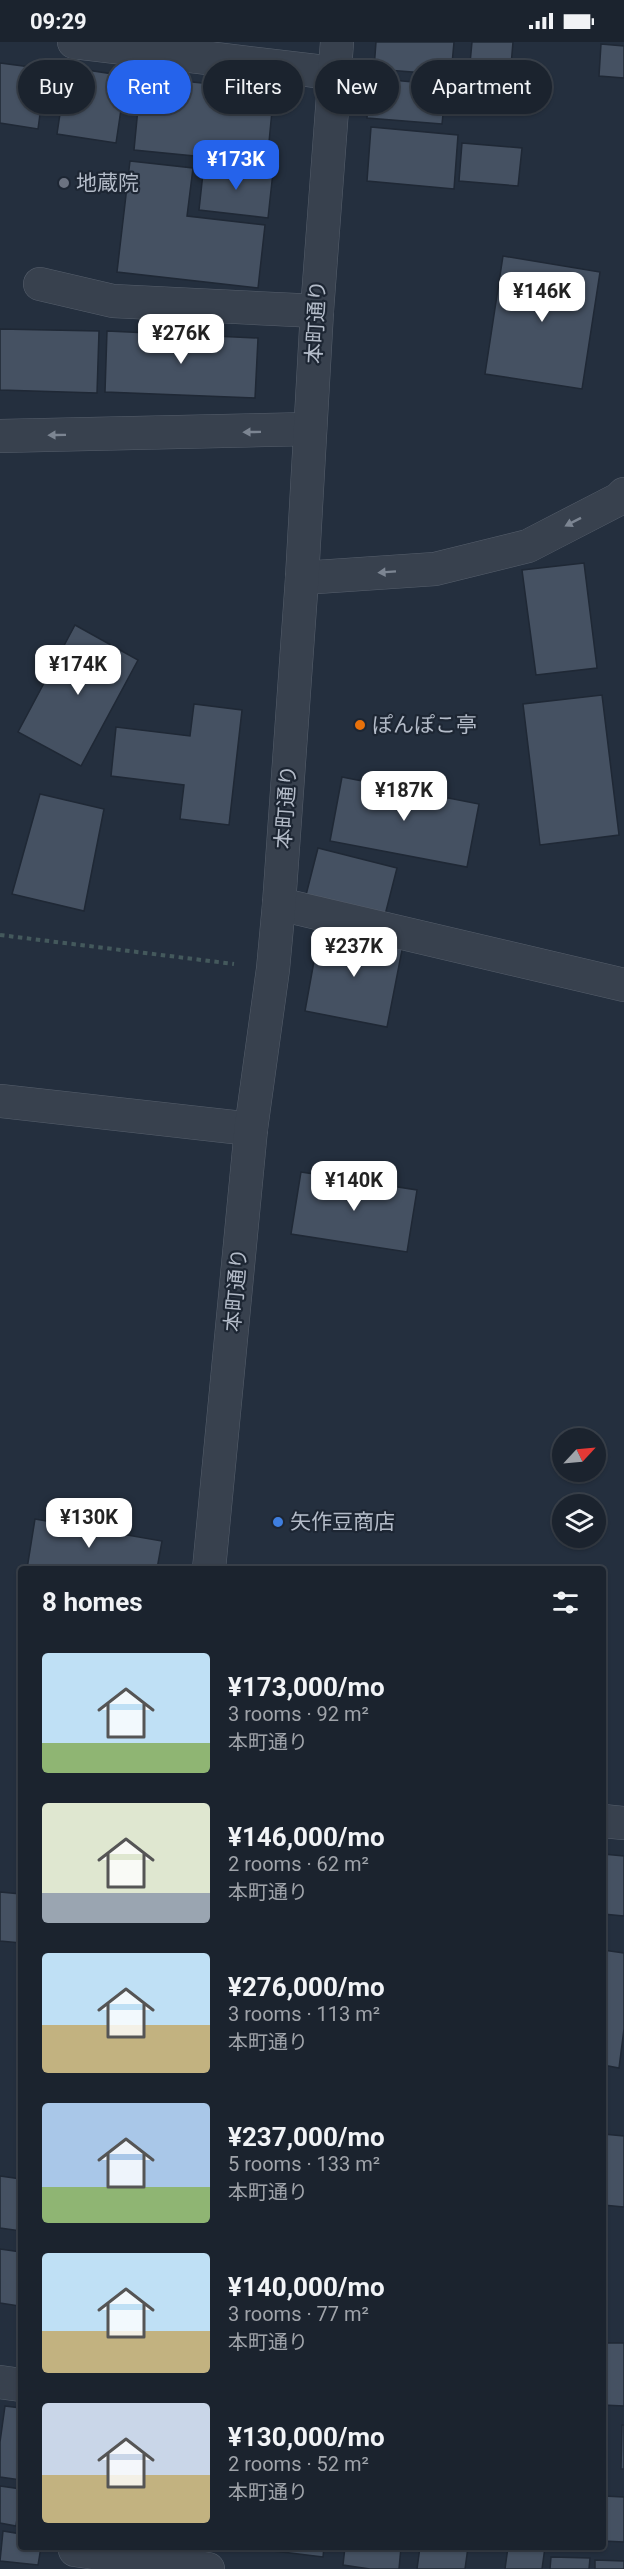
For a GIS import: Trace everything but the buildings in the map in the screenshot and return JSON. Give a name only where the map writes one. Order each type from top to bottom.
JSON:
[{"type":"street","points":[[74,42],[335,57]]},
{"type":"street","name":"本町通り","points":[[209,1566],[251,1129],[273,969],[279,904],[335,57]]},
{"type":"street","points":[[40,284],[113,301],[317,311]]},
{"type":"street","points":[[0,436],[310,429]]},
{"type":"street","points":[[302,578],[435,568],[528,546],[619,499],[624,494]]},
{"type":"street","points":[[279,904],[624,985]]},
{"type":"street","points":[[0,1101],[251,1129]]},
{"type":"street","points":[[606,1821],[624,1823]]},
{"type":"street","points":[[0,2382],[18,2385]]},
{"type":"street","points":[[74,2555],[208,2569]]},
{"type":"path","points":[[0,935],[273,969]]},
{"type":"place","name":"地蔵院","points":[[64,183]]},
{"type":"place","name":"ぽんぽこ亭","points":[[360,725]]},
{"type":"place","name":"矢作豆商店","points":[[278,1522]]}]
